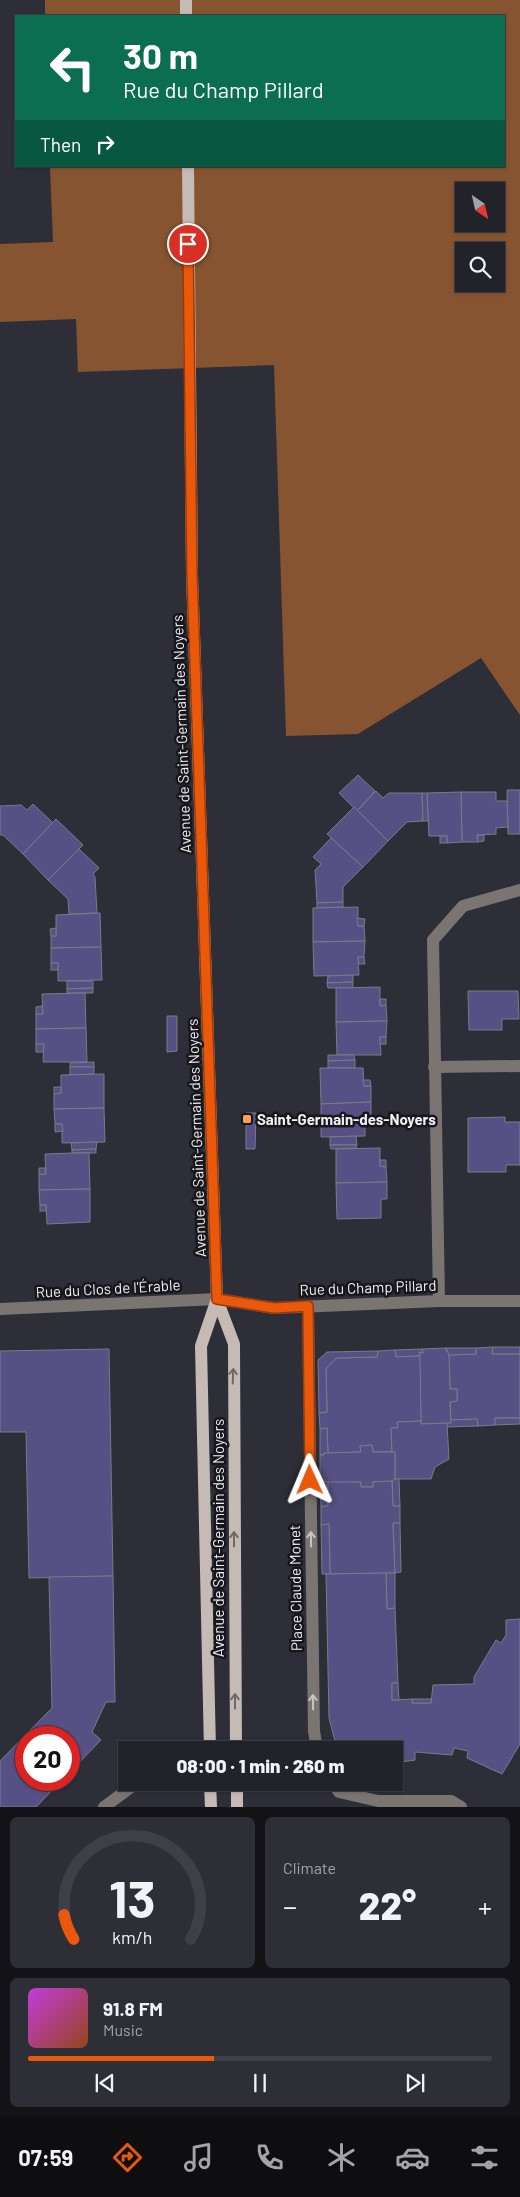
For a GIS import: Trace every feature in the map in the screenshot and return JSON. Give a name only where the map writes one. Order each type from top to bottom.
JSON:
[{"type":"main road","points":[[186,0],[186,15]]},
{"type":"main road","name":"Avenue de Saint-Germain des Noyers","points":[[188,167],[192,575],[217,1299],[234,1344],[236,1741]]},
{"type":"main road","name":"Avenue de Saint-Germain des Noyers","points":[[210,1741],[201,1346],[217,1299]]},
{"type":"main road","points":[[210,1791],[211,1807]]},
{"type":"main road","points":[[237,1791],[237,1807]]},
{"type":"street","points":[[439,1300],[433,940],[463,906],[520,890]]},
{"type":"street","points":[[434,1067],[520,1066]]},
{"type":"street","name":"Rue du Champ Pillard","points":[[217,1299],[274,1308],[439,1300],[520,1301]]},
{"type":"street","name":"Rue du Clos de l'Érable","points":[[0,1309],[217,1299]]},
{"type":"street","name":"Place Claude Monet","points":[[308,1306],[316,1741]]},
{"type":"street","points":[[104,1807],[126,1791]]},
{"type":"street","points":[[338,1791],[378,1801],[451,1801],[461,1807]]},
{"type":"shaded area","points":[[45,0],[520,0],[520,715],[481,658],[358,734],[286,736],[274,365],[78,372],[76,319],[0,322],[0,244],[53,242],[50,167],[505,167],[505,15],[45,15]]},
{"type":"building","points":[[358,775],[375,791],[357,811],[339,793]]},
{"type":"building","points":[[507,790],[520,790],[520,834],[508,834]]},
{"type":"building","points":[[376,791],[383,798],[389,793],[422,793],[423,821],[407,822],[388,841],[357,811]]},
{"type":"building","points":[[461,792],[496,792],[496,801],[507,801],[508,827],[496,828],[496,834],[477,835],[478,842],[462,842]]},
{"type":"building","points":[[461,792],[462,842],[447,843],[447,836],[429,836],[427,793]]},
{"type":"building","points":[[422,793],[427,793],[428,821],[423,821]]},
{"type":"building","points":[[33,804],[53,823],[23,854],[3,835],[0,835],[0,806],[21,805],[27,810]]},
{"type":"building","points":[[354,807],[388,841],[363,867],[327,834]]},
{"type":"building","points":[[56,819],[83,845],[48,880],[23,854]]},
{"type":"building","points":[[477,835],[484,835],[484,841],[478,842]]},
{"type":"building","points":[[440,836],[447,836],[447,843],[440,843]]},
{"type":"building","points":[[331,838],[363,867],[343,887],[343,902],[317,903],[315,870],[321,864],[313,857]]},
{"type":"building","points":[[79,849],[99,868],[93,874],[95,877],[97,913],[69,914],[68,899],[48,880]]},
{"type":"building","points":[[343,902],[343,907],[317,908],[317,903]]},
{"type":"building","points":[[358,907],[358,926],[364,926],[365,941],[313,942],[313,908]]},
{"type":"building","points":[[100,913],[101,947],[51,948],[51,936],[56,936],[56,915]]},
{"type":"building","points":[[357,918],[365,919],[364,926],[358,926]]},
{"type":"building","points":[[56,928],[56,936],[51,936],[50,929]]},
{"type":"building","points":[[365,941],[364,957],[358,957],[359,975],[314,976],[313,942]]},
{"type":"building","points":[[101,947],[102,980],[58,981],[58,963],[51,963],[51,948]]},
{"type":"building","points":[[358,957],[364,957],[365,964],[359,964]]},
{"type":"building","points":[[51,963],[58,963],[58,970],[51,970]]},
{"type":"building","points":[[353,975],[353,982],[327,983],[328,976]]},
{"type":"building","points":[[67,981],[93,981],[93,988],[67,989]]},
{"type":"building","points":[[353,982],[353,988],[328,988],[327,983]]},
{"type":"building","points":[[380,987],[380,1006],[386,1005],[387,1021],[336,1022],[336,988]]},
{"type":"building","points":[[93,988],[93,993],[67,993],[67,989]]},
{"type":"building","points":[[468,991],[518,991],[519,1019],[502,1019],[502,1030],[469,1030]]},
{"type":"building","points":[[85,993],[86,1028],[36,1029],[36,1014],[43,1014],[42,994]]},
{"type":"building","points":[[380,999],[386,999],[386,1005],[380,1006]]},
{"type":"building","points":[[42,1006],[43,1014],[36,1014],[36,1007]]},
{"type":"building","points":[[167,1016],[177,1016],[177,1051],[167,1052]]},
{"type":"building","points":[[387,1021],[386,1037],[380,1037],[381,1055],[337,1055],[336,1022]]},
{"type":"building","points":[[86,1028],[87,1062],[43,1062],[44,1044],[36,1044],[36,1029]]},
{"type":"building","points":[[380,1037],[386,1037],[386,1044],[380,1044]]},
{"type":"building","points":[[36,1044],[44,1044],[43,1052],[36,1052]]},
{"type":"building","points":[[328,1055],[354,1055],[355,1060],[328,1061]]},
{"type":"building","points":[[355,1060],[355,1068],[328,1068],[328,1061]]},
{"type":"building","points":[[94,1062],[94,1067],[70,1067],[70,1063]]},
{"type":"building","points":[[70,1067],[94,1067],[94,1074],[70,1075]]},
{"type":"building","points":[[320,1068],[363,1068],[364,1086],[371,1086],[371,1102],[321,1104]]},
{"type":"building","points":[[104,1074],[104,1108],[54,1109],[54,1094],[61,1093],[61,1075]]},
{"type":"building","points":[[363,1080],[370,1080],[371,1086],[364,1086]]},
{"type":"building","points":[[54,1087],[61,1087],[61,1093],[54,1094]]},
{"type":"building","points":[[371,1102],[371,1119],[365,1118],[365,1136],[321,1137],[321,1104]]},
{"type":"building","points":[[104,1108],[105,1142],[62,1143],[62,1124],[55,1124],[54,1109]]},
{"type":"building","points":[[246,1113],[256,1113],[255,1149],[246,1149]]},
{"type":"building","points":[[505,1117],[505,1122],[520,1122],[520,1165],[506,1165],[506,1172],[468,1172],[468,1118]]},
{"type":"building","points":[[365,1118],[371,1119],[371,1125],[365,1125]]},
{"type":"building","points":[[55,1124],[62,1124],[63,1131],[55,1132]]},
{"type":"building","points":[[356,1136],[357,1145],[330,1145],[330,1137]]},
{"type":"building","points":[[97,1142],[96,1149],[72,1150],[71,1143]]},
{"type":"building","points":[[330,1145],[357,1145],[356,1148],[331,1149]]},
{"type":"building","points":[[380,1148],[380,1166],[386,1167],[387,1182],[336,1183],[336,1149]]},
{"type":"building","points":[[96,1149],[96,1153],[72,1153],[72,1150]]},
{"type":"building","points":[[89,1153],[90,1189],[39,1190],[39,1174],[46,1174],[45,1154]]},
{"type":"building","points":[[380,1160],[386,1160],[386,1167],[380,1166]]},
{"type":"building","points":[[39,1168],[45,1168],[46,1174],[39,1174]]},
{"type":"building","points":[[387,1182],[387,1199],[381,1199],[381,1218],[337,1219],[336,1183]]},
{"type":"building","points":[[90,1189],[90,1222],[47,1224],[46,1205],[40,1205],[39,1190]]},
{"type":"building","points":[[40,1205],[46,1205],[46,1211],[40,1211]]},
{"type":"building","points":[[493,1347],[492,1354],[520,1354],[520,1418],[495,1418],[495,1425],[478,1426],[477,1419],[451,1420],[450,1402],[457,1401],[457,1389],[450,1389],[449,1355],[476,1354],[476,1348]]},
{"type":"building","points":[[493,1347],[520,1347],[520,1354],[492,1354]]},
{"type":"building","points":[[446,1348],[446,1351],[449,1351],[450,1389],[457,1389],[457,1401],[450,1402],[451,1423],[421,1424],[419,1352],[423,1353],[422,1349]]},
{"type":"building","points":[[446,1348],[476,1348],[476,1354],[449,1355]]},
{"type":"building","points":[[109,1349],[113,1576],[29,1578],[26,1432],[0,1432],[0,1351]]},
{"type":"building","points":[[422,1349],[423,1353],[419,1352],[420,1356],[396,1357],[395,1350]]},
{"type":"building","points":[[395,1350],[396,1357],[420,1356],[421,1421],[397,1422],[398,1428],[391,1428],[392,1452],[373,1452],[372,1445],[360,1446],[361,1452],[328,1453],[327,1428],[320,1429],[319,1413],[327,1412],[326,1369],[336,1358],[377,1357],[378,1351]]},
{"type":"building","points":[[378,1351],[377,1357],[336,1358],[326,1369],[327,1412],[319,1413],[318,1360],[327,1352]]},
{"type":"building","points":[[495,1418],[520,1418],[520,1424],[495,1425]]},
{"type":"building","points":[[477,1419],[478,1426],[447,1427],[447,1423],[451,1423],[451,1420]]},
{"type":"building","points":[[421,1421],[421,1424],[447,1423],[449,1459],[435,1467],[431,1479],[395,1479],[395,1452],[392,1452],[391,1428],[398,1428],[397,1422]]},
{"type":"building","points":[[327,1428],[328,1453],[320,1455],[320,1429]]},
{"type":"building","points":[[372,1445],[373,1452],[395,1452],[395,1481],[373,1482],[373,1487],[361,1487],[361,1482],[325,1483],[324,1480],[320,1480],[320,1455],[324,1455],[324,1453],[361,1452],[360,1446]]},
{"type":"building","points":[[399,1479],[400,1506],[393,1506],[392,1481]]},
{"type":"building","points":[[320,1480],[328,1482],[328,1506],[321,1507]]},
{"type":"building","points":[[392,1481],[393,1506],[400,1506],[400,1523],[393,1523],[395,1573],[330,1574],[329,1524],[321,1525],[321,1507],[328,1506],[328,1482],[361,1482],[361,1487],[373,1487],[373,1482]]},
{"type":"building","points":[[393,1523],[400,1523],[401,1572],[395,1573]]},
{"type":"building","points":[[329,1524],[330,1574],[322,1574],[321,1525]]},
{"type":"building","points":[[386,1573],[395,1573],[395,1608],[387,1609]]},
{"type":"building","points":[[386,1573],[387,1609],[395,1608],[398,1683],[392,1683],[392,1700],[413,1699],[412,1703],[431,1703],[433,1685],[474,1684],[474,1677],[496,1640],[501,1643],[506,1635],[506,1620],[520,1619],[520,1744],[502,1774],[467,1758],[468,1751],[454,1748],[452,1755],[415,1752],[415,1760],[403,1762],[403,1741],[335,1741],[329,1718],[326,1574]]},
{"type":"building","points":[[113,1576],[115,1702],[106,1702],[92,1732],[101,1740],[80,1762],[80,1726],[34,1726],[52,1708],[49,1577]]},
{"type":"building","points":[[392,1683],[398,1683],[399,1700],[392,1700]]},
{"type":"building","points":[[413,1699],[431,1699],[431,1703],[412,1703]]},
{"type":"building","points":[[15,1746],[15,1791],[51,1791],[36,1807],[0,1807],[0,1761]]},
{"type":"place","name":"Saint-Germain-des-Noyers","points":[[247,1119]]},
{"type":"route","points":[[188,244],[192,575],[217,1299],[274,1308],[308,1306],[310,1480]]}]
